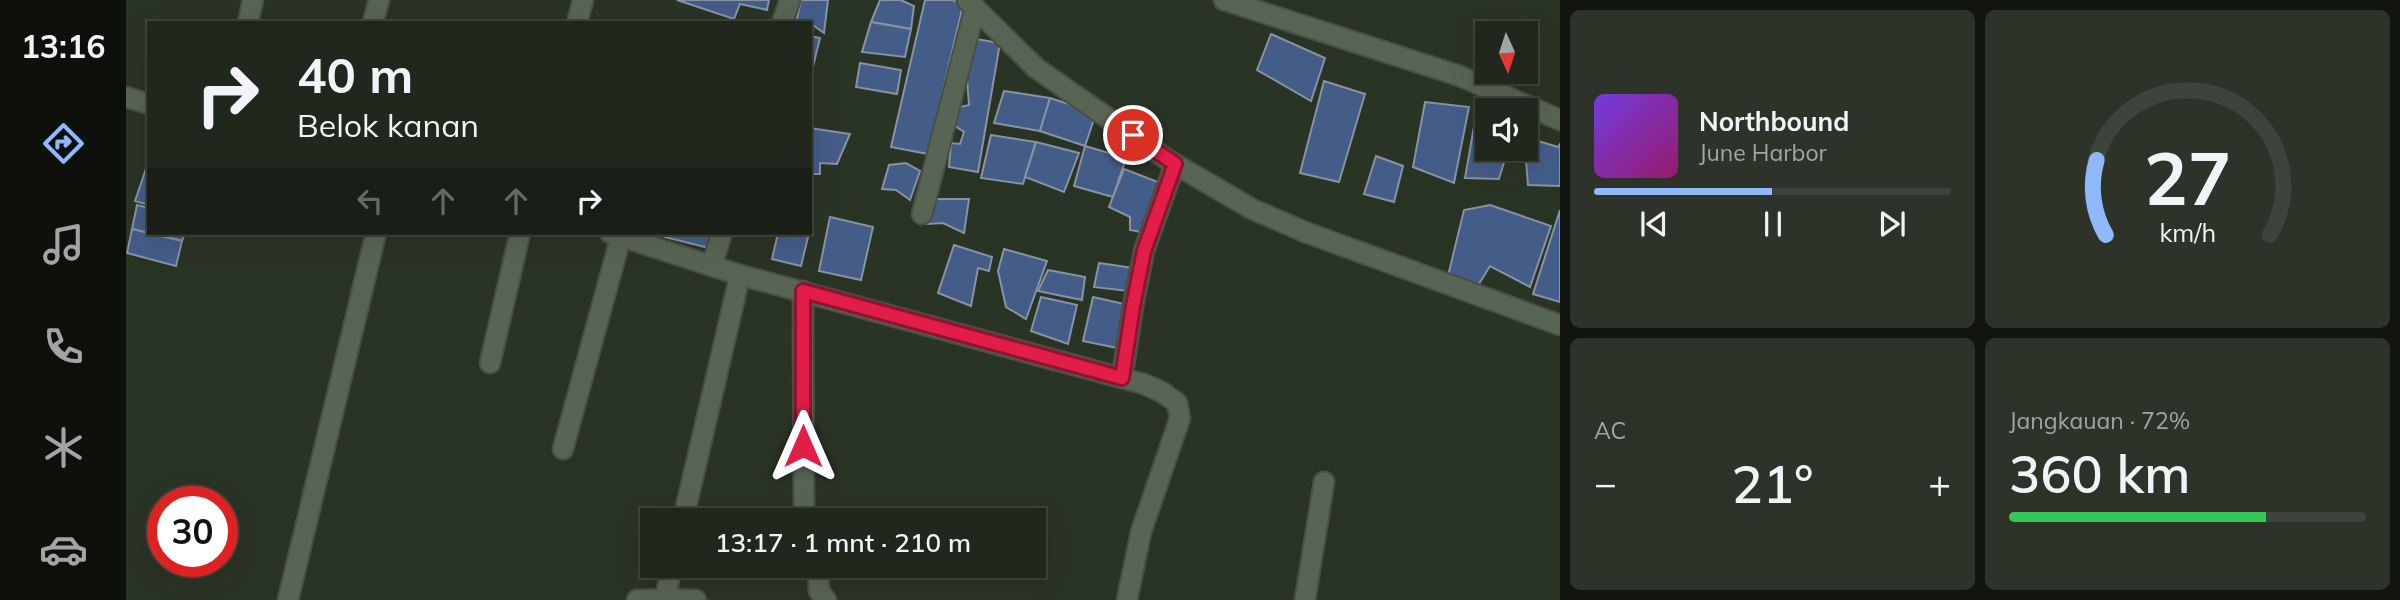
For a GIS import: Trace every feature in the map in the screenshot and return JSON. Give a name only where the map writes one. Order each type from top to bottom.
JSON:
[{"type":"street","points":[[248,21],[253,0]]},
{"type":"street","points":[[374,21],[379,0]]},
{"type":"street","points":[[578,21],[583,0]]},
{"type":"street","points":[[783,21],[790,0]]},
{"type":"street","points":[[1224,0],[1460,76],[1560,120]]},
{"type":"street","points":[[971,4],[1035,68],[1175,164],[1252,209],[1305,232],[1560,325]]},
{"type":"street","points":[[922,214],[971,4]]},
{"type":"street","points":[[126,97],[147,103]]},
{"type":"street","points":[[1122,378],[1144,251],[1175,164]]},
{"type":"street","points":[[288,600],[376,235]]},
{"type":"street","points":[[491,363],[520,235]]},
{"type":"street","points":[[563,449],[615,235]]},
{"type":"street","points":[[618,235],[740,275],[1122,378],[1162,392],[1177,403],[1180,418],[1141,532],[1127,600]]},
{"type":"street","points":[[712,265],[721,235]]},
{"type":"street","points":[[686,508],[740,275]]},
{"type":"street","points":[[803,291],[804,508]]},
{"type":"street","points":[[1305,600],[1324,482]]},
{"type":"street","points":[[664,599],[669,578]]},
{"type":"street","points":[[818,578],[819,592],[826,600]]},
{"type":"street","points":[[637,600],[696,600]]},
{"type":"building","points":[[677,0],[769,0],[767,10],[740,4],[734,19]]},
{"type":"building","points":[[801,0],[828,0],[824,33],[812,24],[812,21],[796,21]]},
{"type":"building","points":[[880,0],[901,0],[914,6],[911,29],[871,22]]},
{"type":"building","points":[[925,0],[953,0],[963,5],[928,154],[891,147]]},
{"type":"building","points":[[871,22],[911,29],[905,57],[862,52]]},
{"type":"building","points":[[1271,34],[1325,58],[1311,101],[1257,70]]},
{"type":"building","points":[[812,36],[820,38],[812,71]]},
{"type":"building","points":[[976,39],[1000,43],[978,172],[949,167],[951,143],[960,144],[964,132],[955,126],[959,107],[969,105],[966,68]]},
{"type":"building","points":[[860,63],[901,70],[897,94],[856,87]]},
{"type":"building","points":[[1324,81],[1365,94],[1339,182],[1300,173]]},
{"type":"building","points":[[1004,91],[1050,98],[1040,131],[994,123]]},
{"type":"building","points":[[1050,98],[1096,113],[1085,146],[1040,131]]},
{"type":"building","points":[[1425,102],[1469,107],[1454,183],[1413,167]]},
{"type":"building","points":[[1475,120],[1475,161],[1504,161],[1499,179],[1465,178]]},
{"type":"building","points":[[812,128],[850,134],[837,164],[820,163],[820,174],[812,174]]},
{"type":"building","points":[[991,135],[1036,142],[1023,184],[981,178]]},
{"type":"building","points":[[1538,141],[1558,147],[1560,144],[1560,186],[1528,185],[1526,161],[1538,161]]},
{"type":"building","points":[[1036,142],[1079,153],[1064,192],[1025,177]]},
{"type":"building","points":[[1085,146],[1126,158],[1113,197],[1074,186]]},
{"type":"building","points":[[1376,156],[1403,166],[1394,202],[1364,194]]},
{"type":"building","points":[[906,163],[920,171],[910,200],[896,190],[882,189],[889,165]]},
{"type":"building","points":[[147,166],[147,204],[135,201]]},
{"type":"building","points":[[1124,169],[1158,182],[1141,232],[1130,230],[1130,217],[1109,207]]},
{"type":"building","points":[[934,199],[969,199],[964,233],[943,223],[928,224]]},
{"type":"building","points":[[137,205],[147,208],[147,233],[132,229]]},
{"type":"building","points":[[1490,205],[1551,226],[1530,287],[1490,266],[1477,287],[1447,280],[1464,210]]},
{"type":"building","points":[[1560,210],[1560,302],[1533,294]]},
{"type":"building","points":[[830,217],[873,227],[861,280],[819,271]]},
{"type":"building","points":[[132,229],[147,233],[147,235],[182,241],[176,266],[127,253]]},
{"type":"building","points":[[157,235],[184,235],[182,241]]},
{"type":"building","points":[[666,235],[716,235],[713,249],[665,237]]},
{"type":"building","points":[[778,235],[809,235],[801,266],[772,259]]},
{"type":"building","points":[[954,245],[992,257],[989,271],[978,268],[971,306],[938,293]]},
{"type":"building","points":[[1004,249],[1047,261],[1026,319],[1006,307],[998,271]]},
{"type":"building","points":[[1099,263],[1141,269],[1136,292],[1094,287]]},
{"type":"building","points":[[1048,270],[1085,277],[1082,300],[1038,291]]},
{"type":"building","points":[[1041,297],[1077,305],[1068,344],[1031,331]]},
{"type":"building","points":[[1093,297],[1133,306],[1127,350],[1083,341]]},
{"type":"route","points":[[803,446],[803,291],[1122,378],[1144,251],[1175,164],[1133,135]]}]
